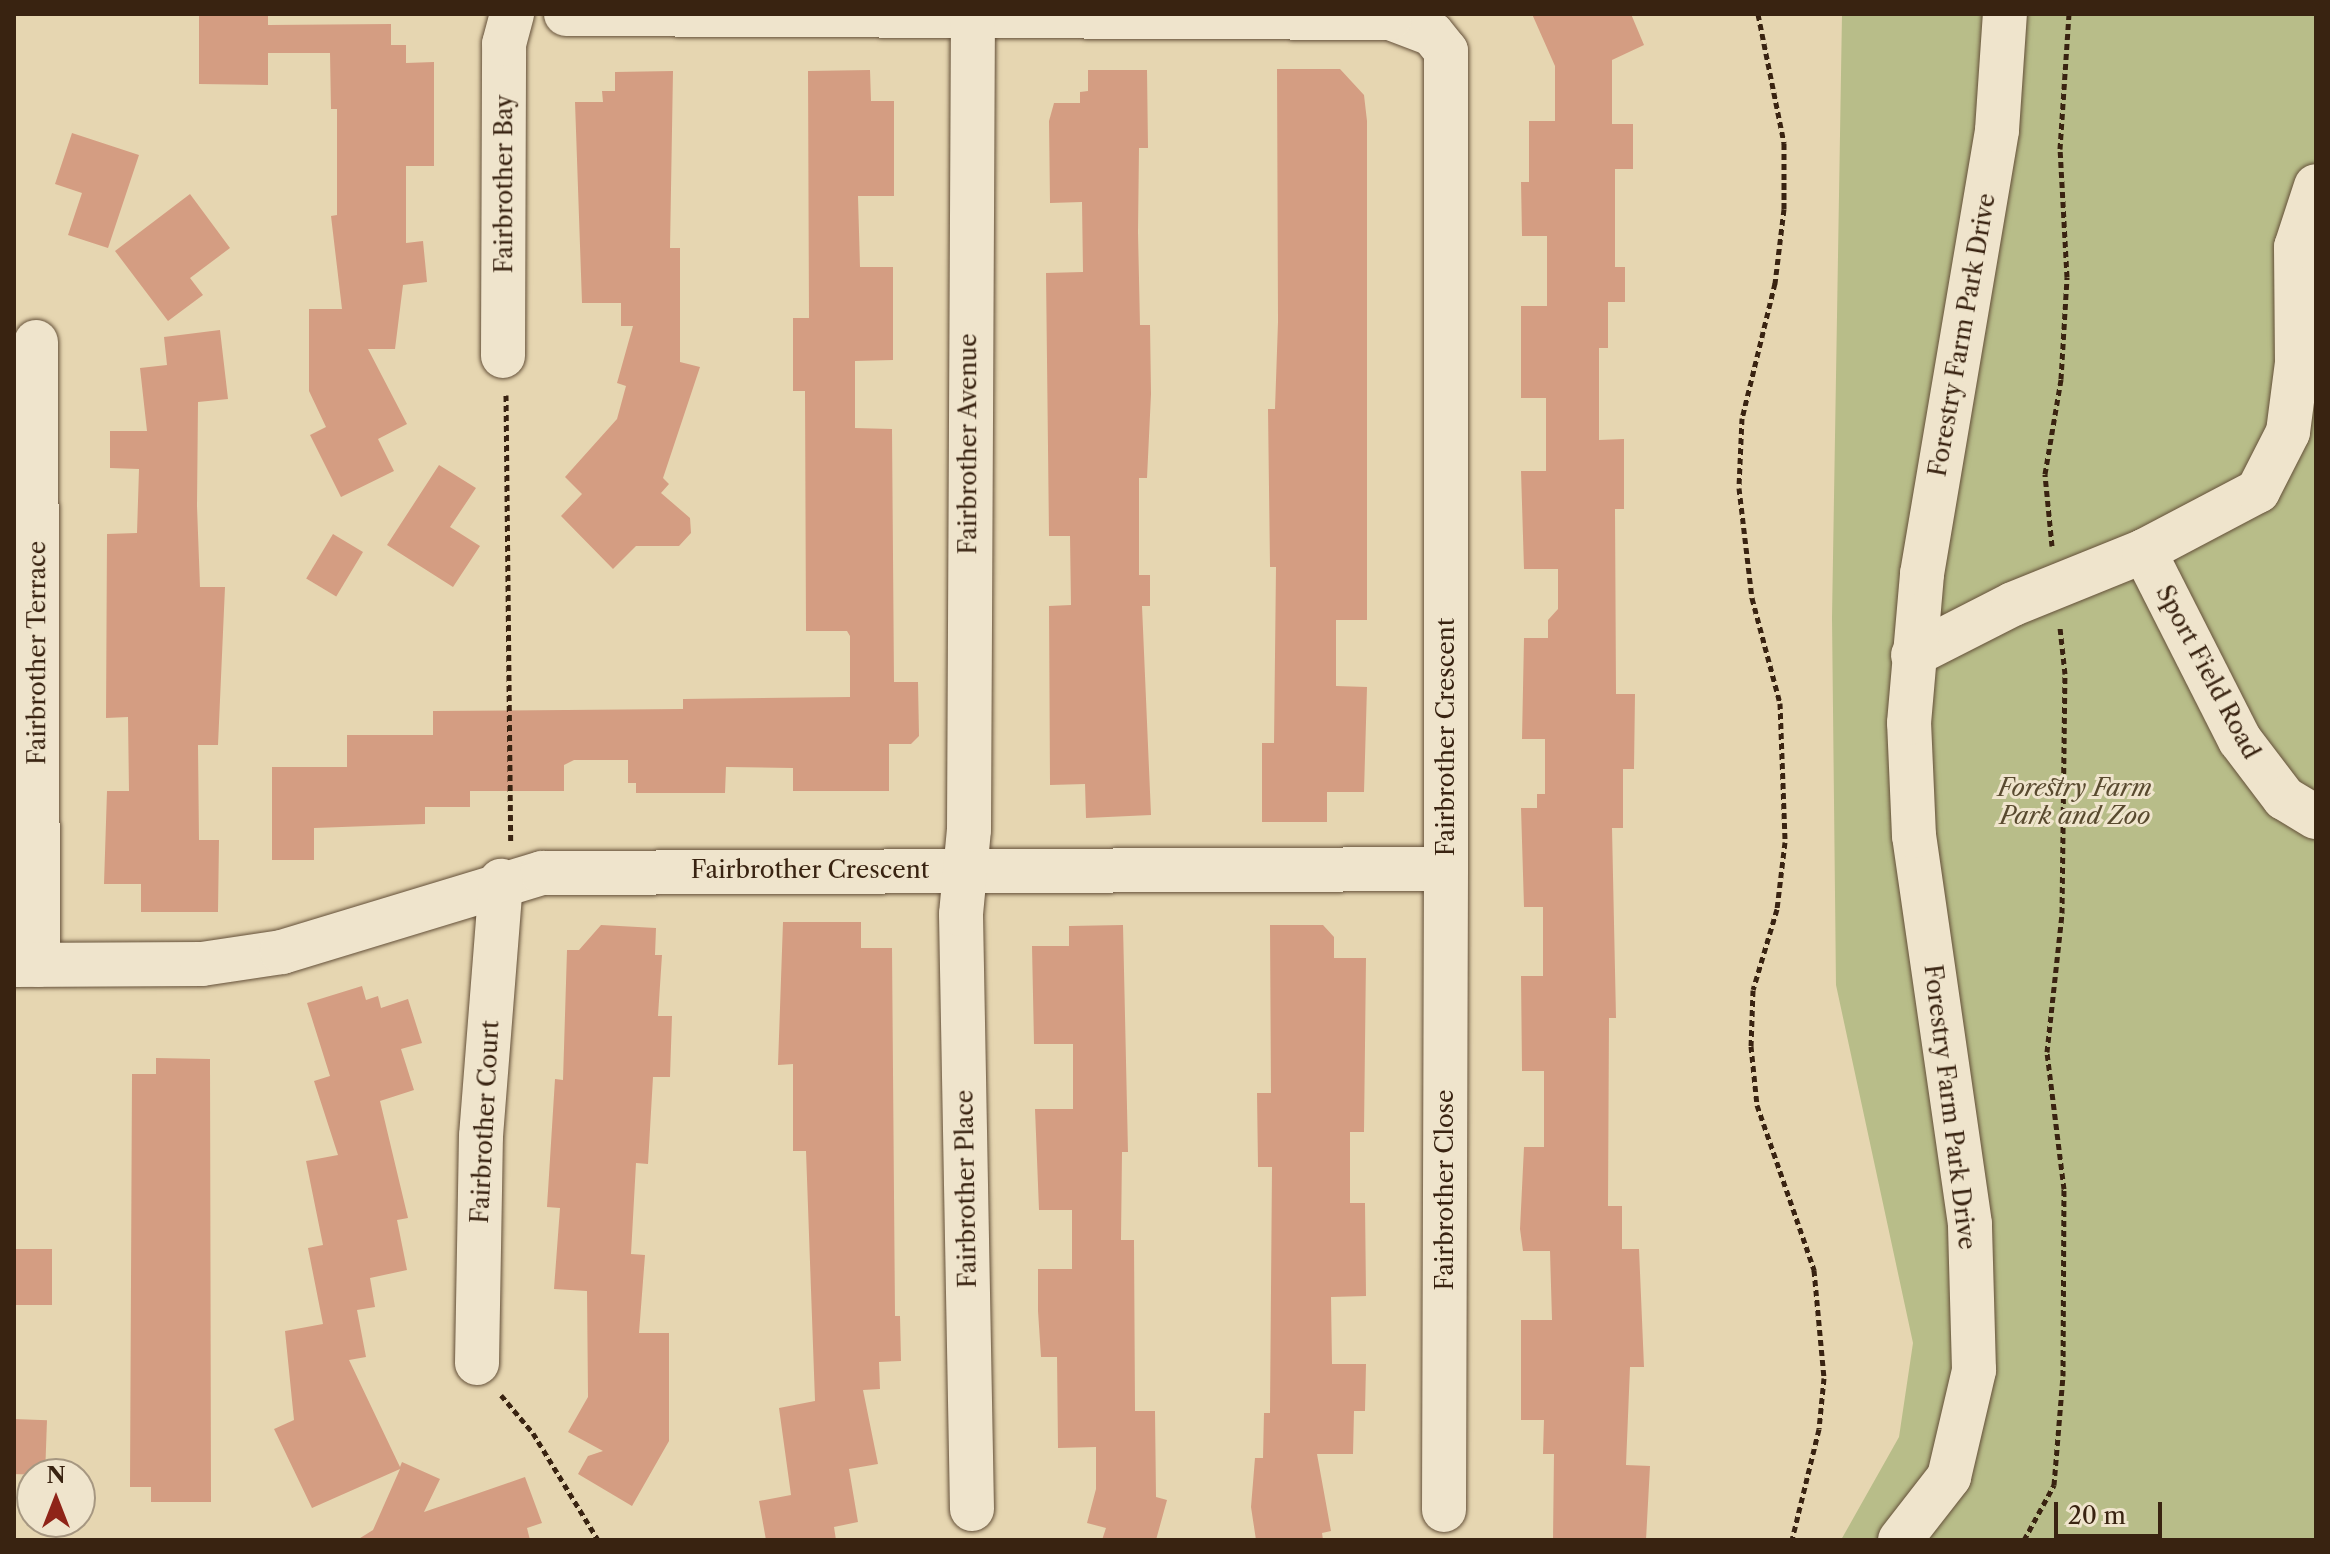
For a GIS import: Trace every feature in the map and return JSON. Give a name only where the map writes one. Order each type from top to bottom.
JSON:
[{"type":"street","name":"Fairbrother Bay","points":[[503,356],[504,44],[512,14]]},
{"type":"street","name":"Fairbrother Crescent","points":[[26,965],[202,964],[282,952],[506,864],[574,871],[1446,869],[1446,51],[1413,23],[1390,18],[566,14]]},
{"type":"street","name":"Forestry Farm Park Drive","points":[[1901,1540],[1949,1477],[1974,1370],[1970,1224],[1914,836],[1913,655],[1997,130],[2005,14]]},
{"type":"street","name":"Fairbrother Avenue","points":[[965,870],[973,18]]},
{"type":"street","points":[[1913,655],[2055,586],[2144,551],[2258,491],[2288,432],[2297,363],[2296,247],[2316,186]]},
{"type":"street","name":"Fairbrother Terrace","points":[[26,965],[36,342]]},
{"type":"street","name":"Sport Field Road","points":[[2144,551],[2240,740],[2284,798],[2316,817]]},
{"type":"street","name":"Fairbrother Court","points":[[477,1363],[481,1136],[506,864]]},
{"type":"street","name":"Fairbrother Close","points":[[1444,1510],[1446,869]]},
{"type":"street","name":"Fairbrother Place","points":[[965,870],[972,1509]]},
{"type":"path","points":[[1758,14],[1784,143],[1784,209],[1775,283],[1742,418],[1739,488],[1752,598],[1780,703],[1785,842],[1777,909],[1753,990],[1751,1046],[1757,1105],[1814,1270],[1824,1378],[1819,1429],[1792,1540]]},
{"type":"path","points":[[2024,1540],[2054,1485],[2063,1376],[2064,1189],[2047,1052],[2062,913],[2065,674],[2045,474],[2061,379],[2067,277],[2060,149],[2069,14]]},
{"type":"path","points":[[506,864],[510,441]]},
{"type":"path","points":[[520,1421],[598,1540]]},
{"type":"green space","name":"Forestry Farm Park and Zoo","points":[[1842,14],[2316,14],[2316,1540],[1841,1540],[1899,1437],[1913,1343],[1836,985],[1832,618]]},
{"type":"building","points":[[199,14],[268,14],[268,25],[391,24],[391,45],[406,45],[406,63],[434,62],[434,166],[406,166],[406,243],[423,241],[427,282],[403,285],[395,349],[368,349],[407,424],[378,439],[394,471],[341,497],[310,435],[326,427],[309,391],[309,309],[342,309],[331,216],[337,215],[337,109],[331,109],[330,53],[268,53],[268,85],[199,84]]},
{"type":"building","points":[[1532,14],[1631,14],[1644,45],[1612,60],[1612,124],[1633,124],[1633,169],[1615,169],[1615,267],[1625,267],[1625,302],[1608,302],[1608,348],[1599,348],[1599,440],[1624,439],[1624,509],[1615,509],[1616,694],[1635,694],[1634,769],[1623,769],[1623,828],[1612,828],[1616,1018],[1609,1018],[1608,1206],[1622,1206],[1622,1249],[1639,1249],[1644,1367],[1630,1367],[1626,1465],[1650,1466],[1646,1540],[1553,1540],[1554,1454],[1543,1454],[1544,1420],[1521,1420],[1521,1320],[1552,1320],[1550,1251],[1523,1251],[1520,1229],[1524,1147],[1544,1147],[1544,1071],[1522,1071],[1521,976],[1543,976],[1543,907],[1524,907],[1521,808],[1537,808],[1537,794],[1545,794],[1545,739],[1522,739],[1524,638],[1548,638],[1548,620],[1558,609],[1558,569],[1524,569],[1521,471],[1546,471],[1546,398],[1521,398],[1521,306],[1547,306],[1547,236],[1522,236],[1521,182],[1529,182],[1529,121],[1555,121],[1555,66]]},
{"type":"building","points":[[1277,69],[1340,69],[1364,95],[1367,121],[1367,620],[1336,620],[1336,686],[1367,687],[1364,792],[1327,792],[1327,822],[1262,822],[1262,743],[1274,743],[1276,567],[1270,567],[1268,409],[1275,409],[1278,322]]},
{"type":"building","points":[[870,70],[871,101],[894,101],[894,196],[858,196],[860,267],[893,267],[893,360],[855,361],[855,428],[892,429],[894,682],[918,682],[919,736],[911,744],[889,744],[889,791],[793,791],[793,768],[726,767],[725,793],[636,793],[636,783],[628,783],[628,760],[574,760],[564,765],[564,791],[470,791],[470,807],[425,807],[425,824],[314,828],[314,860],[272,860],[272,767],[347,767],[347,735],[433,735],[433,711],[683,709],[683,699],[850,697],[850,636],[847,631],[806,631],[805,391],[793,391],[793,318],[809,318],[808,71]]},
{"type":"building","points":[[1088,70],[1147,70],[1148,148],[1139,148],[1138,232],[1140,325],[1150,325],[1151,394],[1147,478],[1139,478],[1139,575],[1150,575],[1150,606],[1142,606],[1151,815],[1086,818],[1085,784],[1050,785],[1049,606],[1071,605],[1070,536],[1049,536],[1046,273],[1083,272],[1082,202],[1050,203],[1049,121],[1054,103],[1080,103],[1080,92],[1088,91]]},
{"type":"building","points":[[673,71],[670,248],[680,248],[680,362],[700,367],[663,478],[669,484],[661,493],[690,518],[691,533],[679,546],[636,546],[613,569],[561,516],[582,494],[565,477],[617,419],[626,386],[617,383],[633,326],[621,326],[621,303],[582,303],[575,102],[603,102],[602,91],[615,91],[615,72]]},
{"type":"building","points":[[72,133],[139,155],[108,248],[68,235],[82,193],[55,184]]},
{"type":"building","points":[[190,194],[230,248],[190,278],[203,295],[168,321],[115,251]]},
{"type":"building","points":[[220,330],[228,399],[198,402],[197,506],[200,587],[225,587],[218,745],[198,745],[199,840],[219,840],[218,912],[141,912],[141,884],[104,884],[107,791],[129,791],[128,717],[106,718],[107,534],[137,533],[139,469],[110,468],[110,431],[147,431],[140,368],[167,365],[164,337]]},
{"type":"building","points":[[439,465],[476,488],[450,527],[480,546],[453,587],[387,545]]},
{"type":"building","points":[[333,534],[363,552],[336,597],[306,579]]},
{"type":"building","points":[[783,922],[861,922],[861,948],[892,948],[895,1316],[900,1316],[901,1361],[879,1362],[880,1389],[863,1390],[878,1464],[849,1469],[858,1522],[834,1527],[836,1540],[766,1540],[759,1501],[791,1495],[779,1408],[815,1401],[806,1151],[793,1151],[793,1064],[778,1065]]},
{"type":"building","points":[[601,925],[656,928],[655,955],[662,955],[658,1016],[672,1016],[670,1077],[653,1077],[648,1164],[636,1163],[631,1254],[645,1255],[639,1333],[669,1333],[669,1441],[632,1506],[578,1474],[588,1456],[603,1451],[568,1432],[588,1397],[587,1291],[554,1289],[560,1208],[547,1207],[555,1079],[563,1080],[567,950],[579,950]]},
{"type":"building","points":[[1123,925],[1128,1152],[1122,1152],[1121,1240],[1134,1240],[1135,1411],[1155,1411],[1156,1497],[1167,1500],[1156,1540],[1102,1540],[1106,1528],[1087,1523],[1096,1489],[1096,1447],[1058,1448],[1057,1357],[1041,1357],[1038,1311],[1038,1269],[1072,1269],[1072,1210],[1039,1210],[1035,1109],[1073,1109],[1073,1044],[1034,1044],[1032,946],[1069,946],[1069,926]]},
{"type":"building","points":[[1270,925],[1323,925],[1334,937],[1334,958],[1366,958],[1364,1132],[1350,1132],[1350,1203],[1365,1203],[1366,1296],[1331,1297],[1332,1364],[1366,1364],[1365,1411],[1354,1411],[1353,1454],[1317,1454],[1331,1531],[1322,1533],[1323,1540],[1256,1540],[1251,1507],[1255,1458],[1263,1458],[1264,1413],[1270,1413],[1272,1167],[1258,1167],[1257,1093],[1271,1093]]},
{"type":"building","points":[[362,986],[366,1000],[378,996],[381,1008],[408,999],[422,1043],[401,1049],[414,1090],[380,1101],[408,1218],[397,1220],[407,1270],[370,1278],[375,1307],[357,1310],[366,1357],[349,1360],[400,1467],[402,1462],[440,1479],[424,1512],[525,1477],[542,1523],[527,1528],[530,1540],[357,1540],[373,1530],[400,1469],[312,1508],[274,1429],[294,1420],[285,1331],[323,1324],[308,1248],[323,1245],[306,1161],[338,1155],[314,1081],[330,1076],[307,1003]]},
{"type":"building","points":[[156,1058],[210,1059],[211,1502],[151,1502],[151,1487],[130,1487],[132,1074],[156,1074]]},
{"type":"building","points":[[14,1249],[52,1249],[52,1305],[14,1305]]},
{"type":"building","points":[[14,1419],[47,1420],[46,1458],[16,1458],[16,1474],[14,1474]]}]
